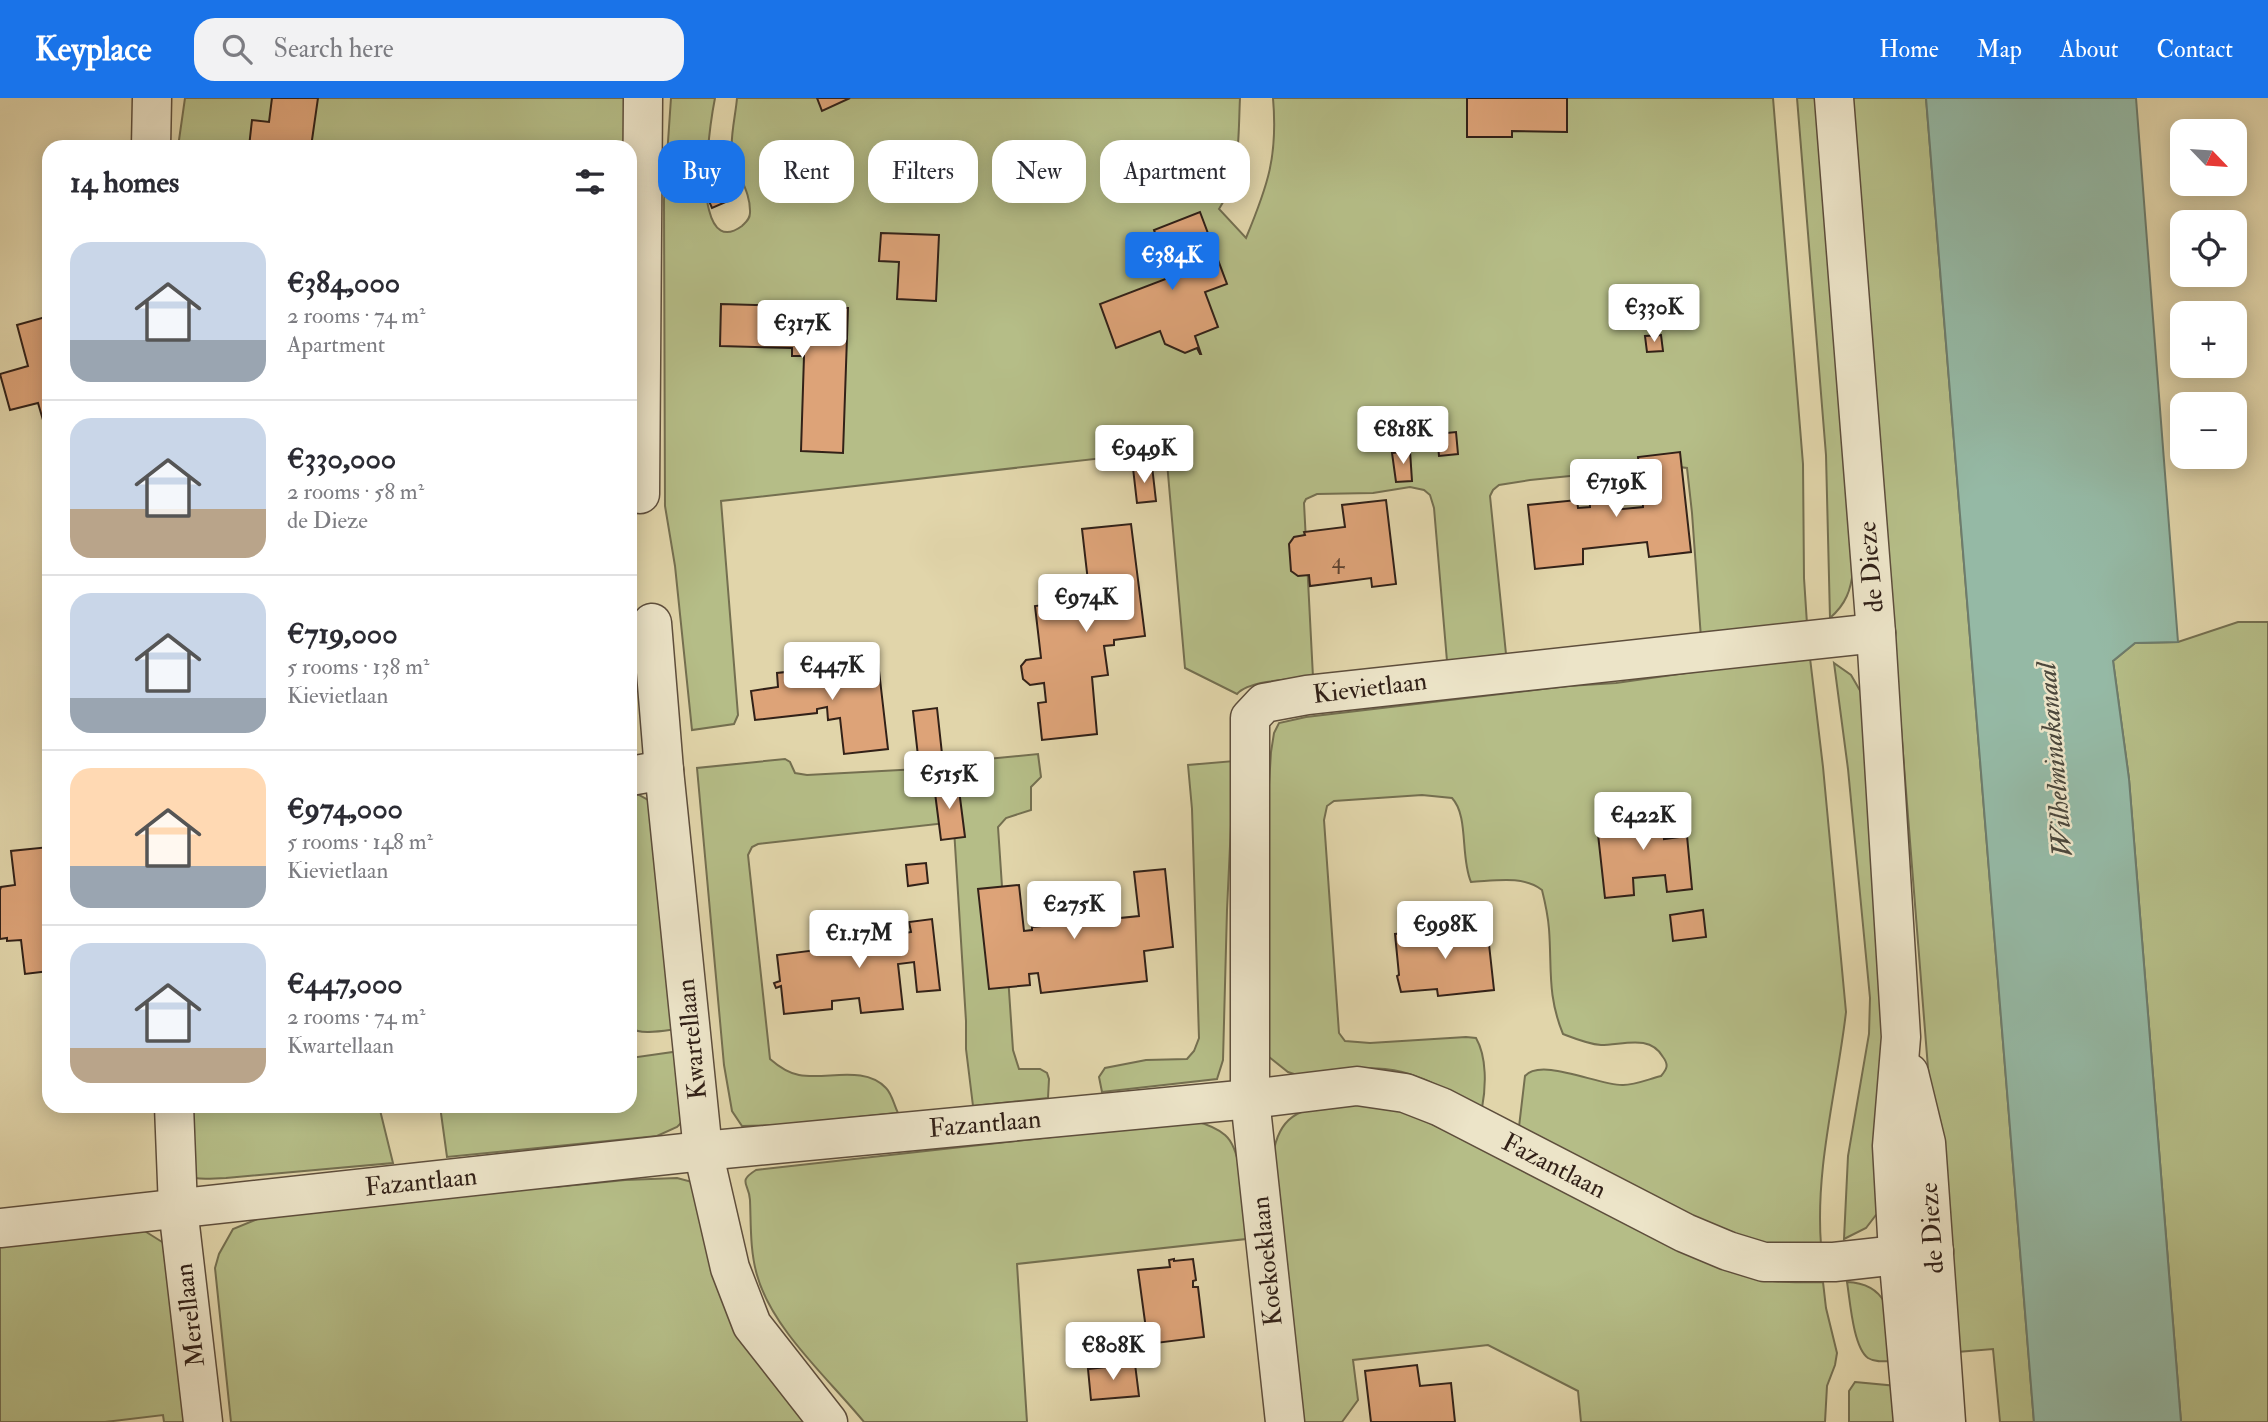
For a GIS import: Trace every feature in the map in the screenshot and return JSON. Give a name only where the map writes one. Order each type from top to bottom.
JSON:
[{"type":"street","points":[[151,140],[152,98]]},
{"type":"street","points":[[640,494],[643,98]]},
{"type":"street","name":"de Dieze","points":[[1834,98],[1876,633],[1901,1037],[1926,1143],[1916,1252],[1913,1422]]},
{"type":"street","name":"Kwartellaan","points":[[652,623],[647,773],[703,1151],[730,1268],[752,1325],[828,1422]]},
{"type":"street","name":"Kievietlaan","points":[[1250,1099],[1250,718],[1264,702],[1821,637],[1876,633]]},
{"type":"street","name":"Fazantlaan","points":[[0,1228],[703,1151],[1250,1099],[1357,1086],[1405,1093],[1441,1107],[1685,1233],[1764,1262],[1834,1262],[1916,1252]]},
{"type":"street","name":"Koekoeklaan","points":[[1250,1099],[1285,1422]]},
{"type":"street","name":"Merellaan","points":[[174,1113],[178,1208],[203,1422]]},
{"type":"street","name":"de Dieze","points":[[1916,1252],[1946,1422]]},
{"type":"green space","points":[[185,98],[632,98],[630,140],[179,140]]},
{"type":"green space","points":[[671,98],[715,98],[709,140],[668,140]]},
{"type":"green space","points":[[737,98],[1240,98],[1238,140],[1100,140],[1100,203],[1222,203],[1219,209],[1246,238],[1270,170],[1274,137],[1273,98],[1773,98],[1803,464],[1807,624],[1701,638],[1687,468],[1671,466],[1530,480],[1499,485],[1490,496],[1506,654],[1447,661],[1434,508],[1430,495],[1424,490],[1410,487],[1373,493],[1317,494],[1306,499],[1304,503],[1313,677],[1262,683],[1243,689],[1237,694],[1185,668],[1166,451],[721,501],[738,715],[734,724],[692,730],[675,566],[665,506],[664,203],[708,203],[714,223],[725,232],[736,230],[748,220],[750,205],[745,190],[745,140],[732,140]]},
{"type":"green space","points":[[1797,98],[1816,98],[1853,570],[1847,596],[1830,618],[1826,455]]},
{"type":"green space","points":[[1851,98],[1926,98],[2034,1422],[2000,1422],[1993,1349],[1957,1352],[1951,1358]]},
{"type":"green space","points":[[2238,622],[2268,622],[2268,1422],[2181,1422],[2129,779],[2113,661],[2135,643],[2178,642]]},
{"type":"green space","points":[[1810,658],[1846,1012],[1824,1158],[1821,1245],[1776,1247],[1739,1240],[1519,1127],[1525,1076],[1533,1071],[1557,1071],[1623,1085],[1661,1076],[1667,1065],[1658,1050],[1651,1045],[1635,1042],[1601,1045],[1563,1034],[1552,994],[1549,924],[1542,890],[1526,882],[1471,882],[1461,815],[1452,798],[1422,795],[1334,801],[1327,806],[1324,820],[1339,1033],[1345,1041],[1370,1043],[1476,1038],[1485,1072],[1482,1108],[1411,1074],[1364,1068],[1297,1075],[1288,1072],[1269,1057],[1255,1013],[1271,752],[1274,733],[1279,723],[1306,717],[1568,686],[1616,683]]},
{"type":"green space","points":[[1834,663],[1851,675],[1862,694],[1884,995],[1879,1211],[1866,1228],[1844,1239],[1848,1156],[1869,1034],[1870,998],[1848,769]]},
{"type":"green space","points":[[1038,754],[1041,777],[1031,787],[1031,810],[1006,818],[998,827],[1013,1050],[1019,1069],[1040,1069],[1047,1073],[1048,1098],[973,1106],[966,1049],[954,829],[946,823],[758,844],[752,847],[748,855],[770,1059],[783,1069],[799,1075],[856,1075],[877,1081],[888,1090],[898,1113],[742,1126],[732,1111],[724,1065],[697,768],[785,759],[790,762],[795,773],[807,775],[919,769],[936,764]]},
{"type":"green space","points":[[1234,761],[1223,1060],[1217,1079],[1102,1092],[1099,1077],[1105,1068],[1146,1060],[1187,1059],[1194,1051],[1199,1038],[1192,809],[1188,765]]},
{"type":"green space","points":[[637,795],[648,800],[677,1029],[637,1030]]},
{"type":"green space","points":[[680,1051],[683,1121],[677,1127],[657,1136],[447,1157],[441,1113],[637,1113],[637,1057]]},
{"type":"green space","points":[[1345,1101],[1391,1104],[1727,1270],[1775,1281],[1823,1282],[1837,1353],[1827,1386],[1825,1422],[1581,1422],[1578,1391],[1488,1345],[1353,1360],[1358,1400],[1342,1422],[1301,1422],[1273,1155],[1282,1128],[1297,1114]]},
{"type":"green space","points":[[190,1113],[381,1113],[393,1163],[226,1178],[195,1178]]},
{"type":"green space","points":[[1195,1121],[1218,1130],[1232,1143],[1240,1169],[1246,1239],[1017,1264],[1027,1422],[864,1422],[788,1334],[764,1295],[753,1257],[750,1200],[745,1180],[756,1170]]},
{"type":"green space","points":[[677,1178],[696,1183],[814,1422],[231,1422],[215,1268],[219,1254],[233,1229],[265,1216],[449,1193]]},
{"type":"green space","points":[[143,1230],[167,1245],[195,1422],[164,1422],[163,1415],[105,1422],[0,1422],[0,1247]]},
{"type":"green space","points":[[1847,1282],[1874,1290],[1882,1299],[1891,1321],[1896,1361],[1874,1361],[1863,1352],[1853,1323]]},
{"type":"green space","points":[[1855,1382],[1897,1386],[1900,1422],[1849,1422],[1849,1391]]},
{"type":"water","name":"Wilhelminakanaal","points":[[1926,98],[2136,98],[2178,642],[2135,643],[2113,661],[2129,779],[2181,1422],[2034,1422]]},
{"type":"building","points":[[272,98],[318,98],[312,140],[250,140],[252,120],[269,122]]},
{"type":"building","points":[[817,98],[850,98],[822,111]]},
{"type":"building","points":[[1467,98],[1567,98],[1567,132],[1512,131],[1512,137],[1467,137]]},
{"type":"building","points":[[710,203],[724,203],[712,208]]},
{"type":"building","points":[[1200,212],[1227,284],[1205,292],[1218,327],[1195,336],[1201,354],[1197,348],[1185,353],[1165,344],[1160,331],[1116,348],[1100,304],[1171,277],[1154,230]]},
{"type":"building","points":[[881,233],[939,235],[936,301],[897,299],[899,262],[879,261]]},
{"type":"building","points":[[721,304],[848,308],[843,453],[801,451],[804,356],[792,356],[792,348],[720,346]]},
{"type":"building","points":[[42,318],[42,417],[38,403],[10,410],[0,374],[28,366],[17,325]]},
{"type":"building","points":[[1661,335],[1663,351],[1647,352],[1645,336]]},
{"type":"building","points":[[1456,432],[1458,454],[1439,456],[1437,434]]},
{"type":"building","points":[[1410,451],[1412,481],[1396,482],[1392,453]]},
{"type":"building","points":[[1680,452],[1691,552],[1649,557],[1647,542],[1583,549],[1583,564],[1535,569],[1528,505],[1577,500],[1578,508],[1590,507],[1589,493],[1611,491],[1613,510],[1643,507],[1642,493],[1637,494],[1635,473],[1640,473],[1638,457]]},
{"type":"building","points":[[1152,466],[1156,501],[1137,503],[1133,468]]},
{"type":"building","points":[[1386,500],[1396,584],[1372,587],[1371,578],[1310,586],[1309,575],[1298,576],[1291,571],[1289,544],[1294,537],[1305,535],[1304,532],[1345,527],[1342,505]]},
{"type":"building","points":[[1131,524],[1145,636],[1114,640],[1114,645],[1104,646],[1108,675],[1092,677],[1097,734],[1042,740],[1038,703],[1046,702],[1044,683],[1030,685],[1023,679],[1021,666],[1026,660],[1041,658],[1035,606],[1090,599],[1082,529]]},
{"type":"building","points":[[878,662],[888,749],[844,754],[840,718],[828,720],[827,707],[817,709],[817,713],[755,720],[751,691],[778,687],[777,673]]},
{"type":"building","points":[[937,708],[944,772],[920,774],[913,711]]},
{"type":"building","points":[[958,782],[965,837],[941,840],[934,785]]},
{"type":"building","points":[[1661,802],[1664,839],[1687,836],[1692,889],[1667,892],[1665,875],[1633,878],[1634,895],[1605,898],[1598,834],[1621,831],[1618,806]]},
{"type":"building","points":[[42,848],[42,972],[25,974],[21,940],[0,939],[0,890],[1,887],[15,885],[11,851]]},
{"type":"building","points":[[926,863],[928,883],[908,886],[906,865]]},
{"type":"building","points":[[1165,869],[1173,947],[1144,951],[1147,981],[1041,993],[1038,973],[1029,974],[1030,985],[989,989],[978,889],[1019,885],[1024,931],[1032,930],[1032,927],[1139,916],[1134,872]]},
{"type":"building","points":[[1703,910],[1706,937],[1673,941],[1670,915]]},
{"type":"building","points":[[932,919],[940,990],[917,992],[914,962],[898,964],[903,1009],[861,1013],[859,998],[832,1001],[832,1009],[784,1014],[781,986],[776,988],[774,983],[780,981],[777,955],[825,949],[823,938],[894,930],[895,935],[911,932],[909,922]]},
{"type":"building","points":[[1487,926],[1494,990],[1438,996],[1437,989],[1401,992],[1397,976],[1395,934]]},
{"type":"building","points":[[1193,1259],[1196,1280],[1193,1281],[1193,1287],[1198,1287],[1204,1337],[1148,1344],[1138,1270],[1170,1267],[1169,1260]]},
{"type":"building","points":[[1135,1364],[1139,1396],[1091,1400],[1088,1369]]},
{"type":"building","points":[[1417,1365],[1420,1386],[1451,1383],[1455,1422],[1371,1422],[1365,1371]]}]
